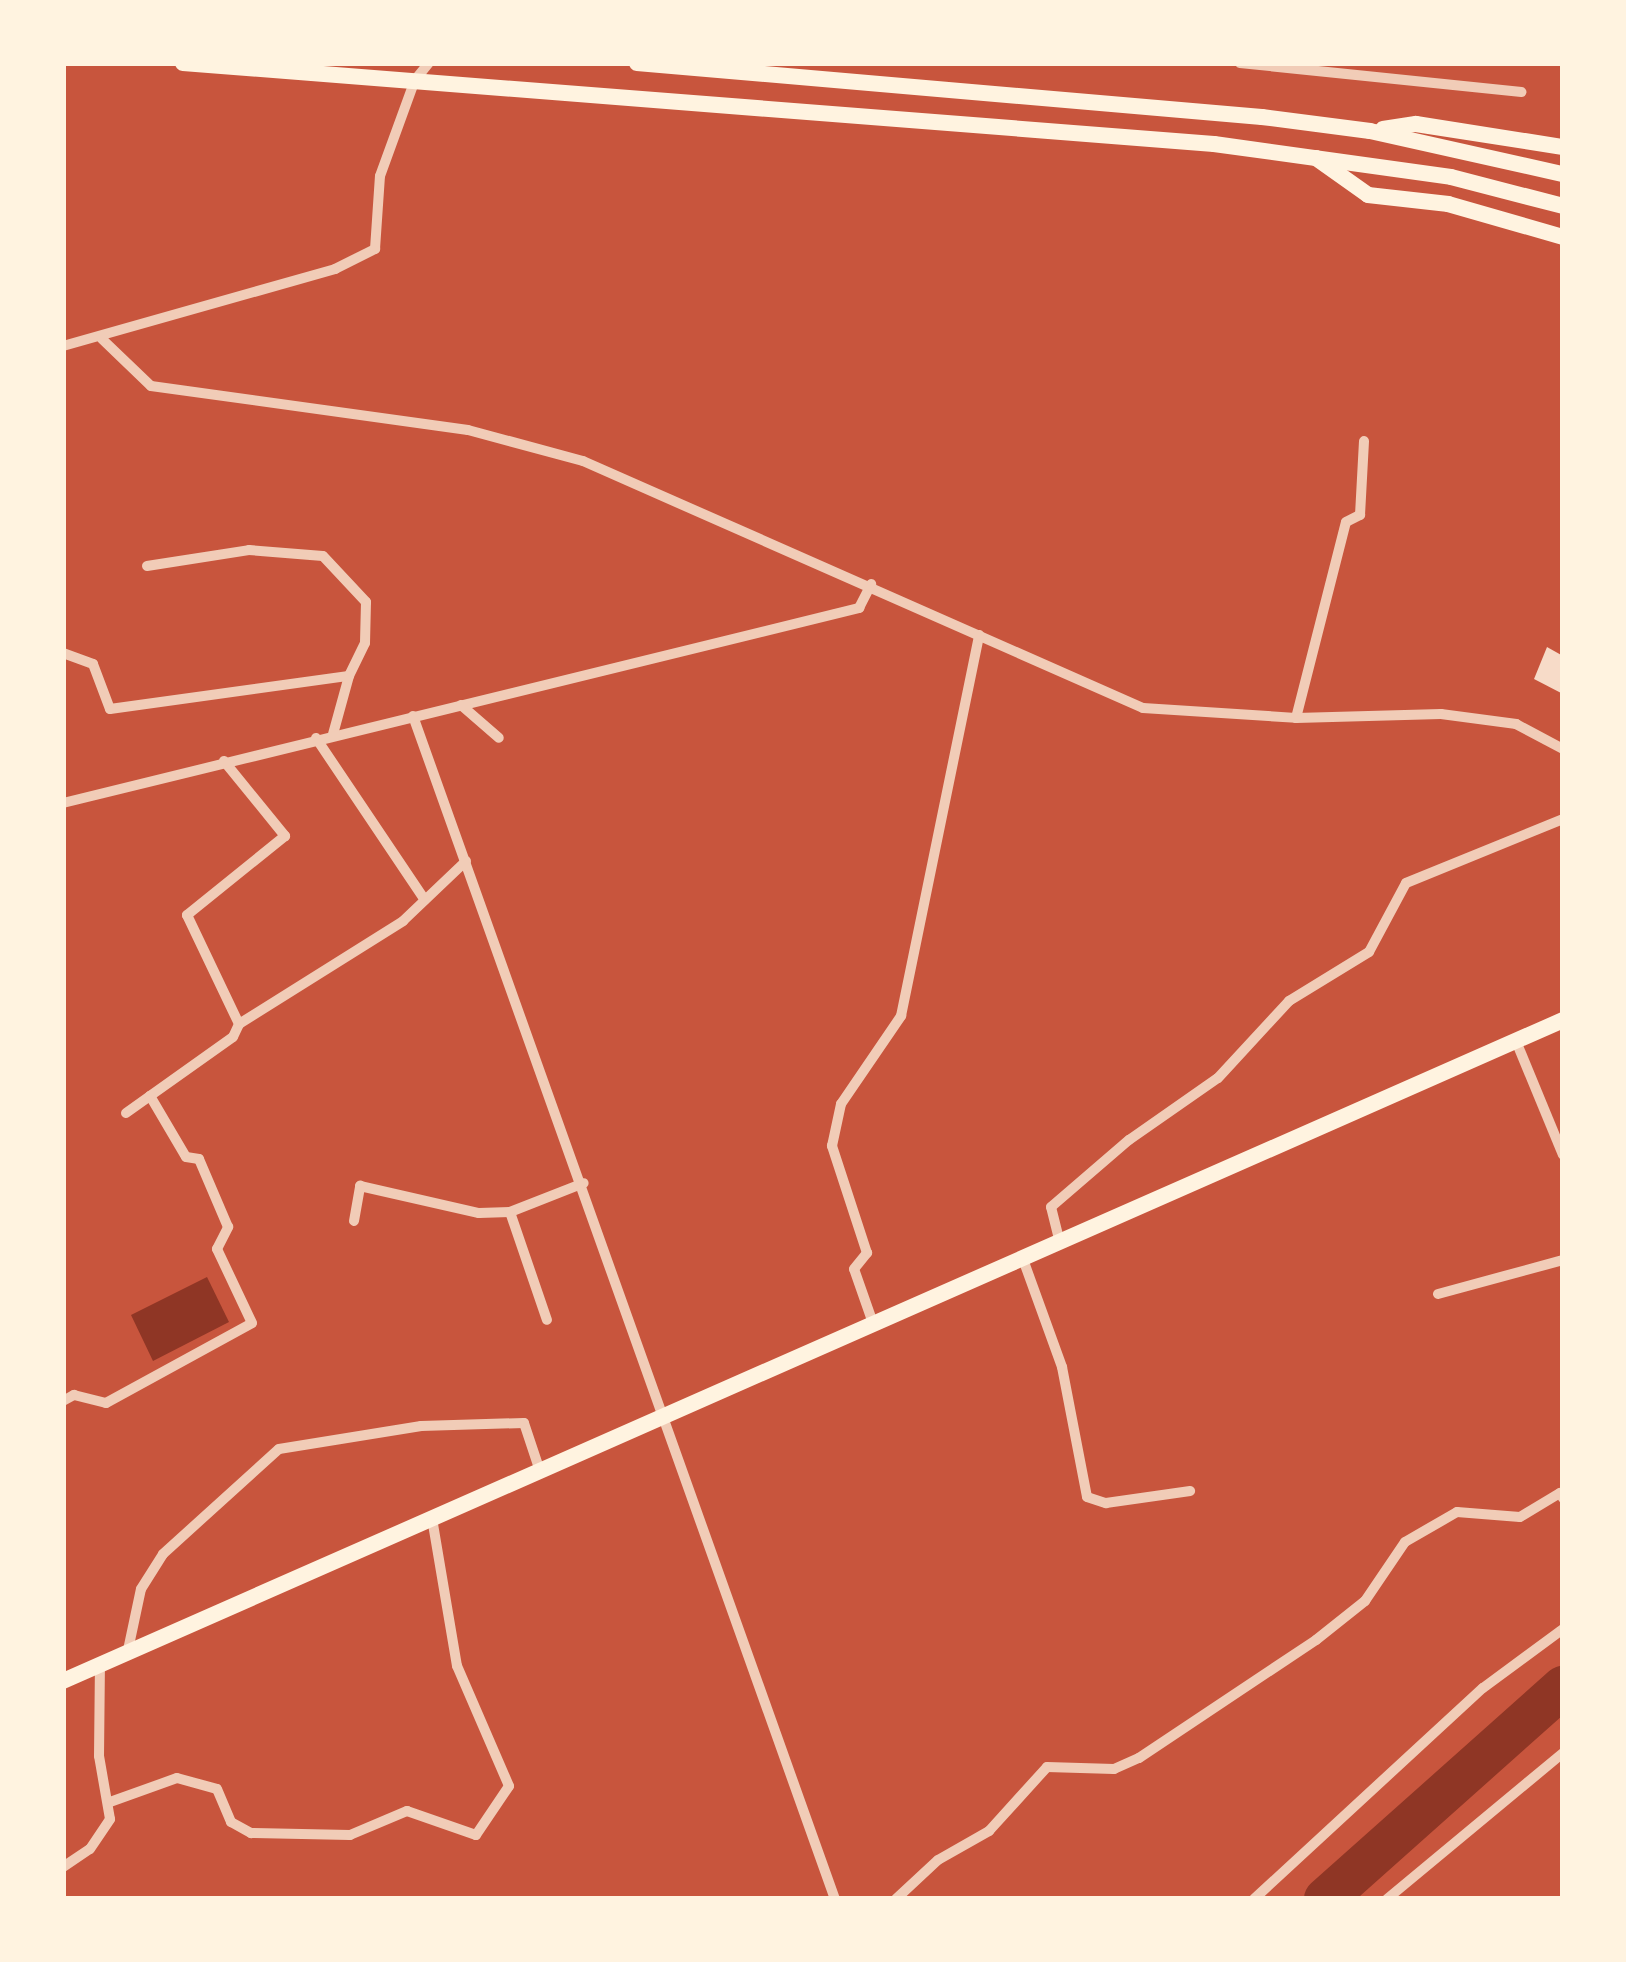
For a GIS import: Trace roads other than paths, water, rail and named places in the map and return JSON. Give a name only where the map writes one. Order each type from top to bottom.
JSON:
[{"type":"main road","points":[[183,63],[1070,129],[1451,177],[1563,206]]},
{"type":"main road","points":[[637,63],[1370,131],[1563,174]]},
{"type":"main road","points":[[1370,131],[1416,124],[1563,147]]},
{"type":"main road","points":[[1316,158],[1368,195],[1466,208],[1563,237]]},
{"type":"main road","points":[[63,1681],[539,1468],[1061,1246],[1563,1021]]},
{"type":"street","points":[[63,346],[101,339],[335,269],[375,249],[380,176],[415,80],[429,63]]},
{"type":"street","points":[[1240,63],[1522,92]]},
{"type":"street","points":[[101,339],[151,386],[468,430],[583,460],[872,584],[1143,708],[1296,718],[1441,714],[1516,724],[1563,749]]},
{"type":"street","points":[[1296,718],[1346,522],[1360,515],[1364,441]]},
{"type":"street","points":[[147,566],[249,550],[323,556],[366,602],[365,644],[349,676],[333,734]]},
{"type":"street","points":[[63,803],[859,608],[872,584]]},
{"type":"street","points":[[874,1326],[854,1269],[867,1253],[832,1146],[841,1104],[902,1016],[979,635]]},
{"type":"street","points":[[63,653],[93,664],[110,709],[349,676]]},
{"type":"street","points":[[461,705],[499,738]]},
{"type":"street","points":[[413,716],[584,1183],[835,1899]]},
{"type":"street","points":[[316,738],[425,900]]},
{"type":"street","points":[[224,761],[285,836],[188,915],[239,1024]]},
{"type":"street","points":[[1061,1246],[1051,1207],[1129,1139],[1218,1078],[1289,1001],[1369,952],[1406,884],[1563,819]]},
{"type":"street","points":[[126,1113],[232,1037],[239,1024],[425,900],[466,861]]},
{"type":"street","points":[[1516,1041],[1563,1155]]},
{"type":"street","points":[[63,1401],[74,1395],[106,1403],[252,1323],[217,1249],[228,1227],[199,1159],[186,1156],[150,1096]]},
{"type":"street","points":[[354,1221],[359,1186],[478,1213],[510,1212],[584,1183]]},
{"type":"street","points":[[510,1212],[548,1320]]},
{"type":"street","points":[[1438,1294],[1563,1260]]},
{"type":"street","points":[[1024,1262],[1062,1367],[1087,1497],[1106,1502],[1190,1491]]},
{"type":"street","points":[[128,1650],[141,1589],[164,1554],[279,1449],[421,1426],[524,1423],[539,1468]]},
{"type":"street","points":[[896,1899],[938,1860],[989,1831],[1048,1767],[1114,1768],[1139,1758],[1316,1640],[1365,1601],[1405,1542],[1457,1512],[1520,1517],[1560,1493],[1563,1498]]},
{"type":"street","points":[[110,1802],[177,1778],[217,1790],[231,1822],[251,1833],[350,1834],[407,1811],[476,1835],[509,1786],[457,1666],[432,1518]]},
{"type":"street","points":[[1254,1899],[1483,1688],[1563,1629]]},
{"type":"street","points":[[63,1868],[106,1828],[110,1802],[99,1756],[100,1665]]},
{"type":"street","points":[[1387,1899],[1563,1753]]},
{"type":"waterway","points":[[1325,1899],[1563,1687]]}]
